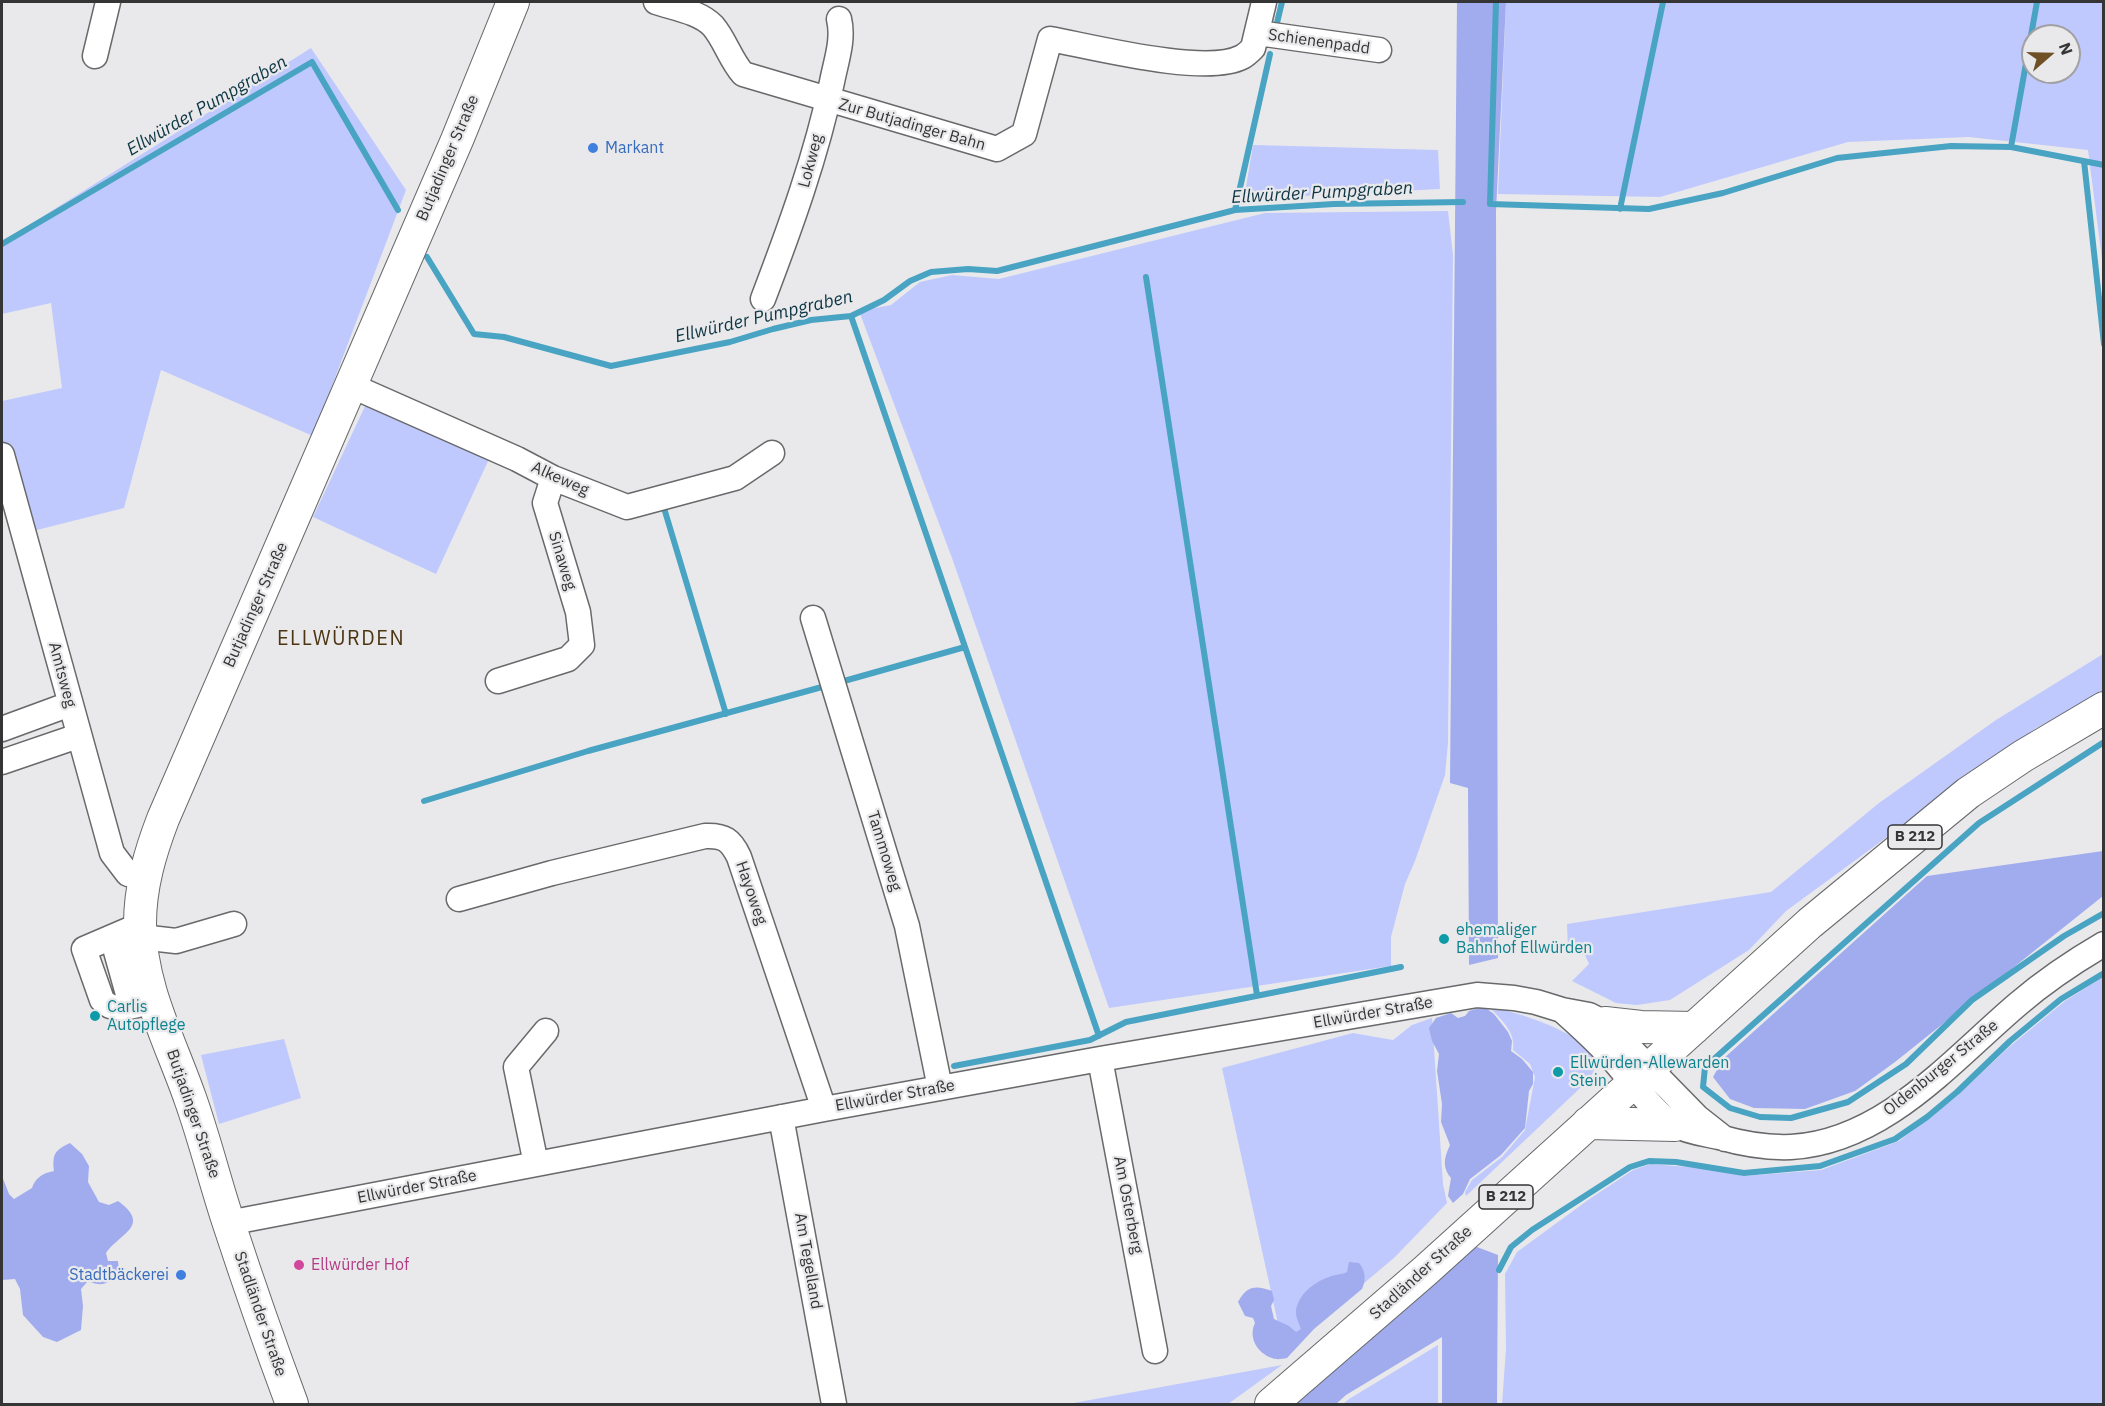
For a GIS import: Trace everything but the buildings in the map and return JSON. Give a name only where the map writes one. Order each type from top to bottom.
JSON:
[{"type":"main road","name":"Butjadinger Straße","points":[[228,1224],[190,1098],[123,1007],[144,965],[107,941],[144,878],[163,819],[352,386],[513,2]]},
{"type":"main road","name":"Stadländer Straße","points":[[1271,1404],[1425,1270],[1810,923],[1968,793],[2023,756],[2103,708]]},
{"type":"main road","points":[[1605,1023],[1641,1028],[1694,1028]]},
{"type":"main road","points":[[1588,1123],[1675,1125]]},
{"type":"main road","name":"Stadländer Straße","points":[[228,1224],[292,1404]]},
{"type":"street","points":[[95,56],[108,2]]},
{"type":"street","name":"Zur Butjadinger Bahn","points":[[656,2],[703,18],[714,27],[733,63],[743,74],[997,150],[1024,134],[1050,39],[1185,64],[1222,62],[1241,57],[1253,48],[1264,2]]},
{"type":"street","name":"Lokweg","points":[[764,299],[799,205],[828,100],[842,33],[839,19]]},
{"type":"street","name":"Schienenpadd","points":[[1258,33],[1379,50]]},
{"type":"street","name":"Alkeweg","points":[[352,386],[517,459],[553,478],[627,507],[735,478],[772,453]]},
{"type":"street","name":"Amtsweg","points":[[2,455],[112,853],[128,874],[144,878]]},
{"type":"street","name":"Sinaweg","points":[[498,681],[568,659],[582,645],[578,612],[545,503],[553,478]]},
{"type":"street","name":"Tammoweg","points":[[813,618],[906,926],[940,1088]]},
{"type":"street","points":[[2,729],[69,704]]},
{"type":"street","points":[[2,762],[78,736]]},
{"type":"street","name":"Hayoweg","points":[[459,899],[552,873],[705,836],[717,835],[726,838],[733,845],[739,857],[824,1109]]},
{"type":"street","points":[[123,1007],[107,941],[176,942],[234,924]]},
{"type":"street","name":"Oldenburger Straße","points":[[1641,1075],[1652,1105],[1675,1125],[1742,1144],[1766,1147],[1793,1147],[1839,1136],[1876,1120],[1917,1092],[2049,979],[2103,944]]},
{"type":"street","name":"Ellwürder Straße","points":[[228,1224],[824,1109],[1477,995],[1514,998],[1589,1015],[1605,1023],[1641,1075]]},
{"type":"street","name":"Ellwürder Straße","points":[[1562,1010],[1641,1075]]},
{"type":"street","points":[[536,1164],[516,1067],[546,1031]]},
{"type":"street","name":"Am Osterberg","points":[[1100,1059],[1155,1351]]},
{"type":"street","name":"Oldenburger Straße","points":[[1641,1075],[1725,1139]]},
{"type":"street","name":"Am Tegelland","points":[[781,1117],[834,1404]]},
{"type":"shaded area","points":[[1457,2],[1506,2],[1496,211],[1498,958],[1469,965],[1468,788],[1450,783]]},
{"type":"shaded area","points":[[1506,2],[2103,2],[2103,267],[2088,150],[1969,137],[1848,142],[1660,197],[1498,194]]},
{"type":"shaded area","points":[[311,48],[406,190],[313,436],[161,370],[124,508],[25,533],[2,455],[2,401],[62,388],[51,303],[2,314],[2,242]]},
{"type":"shaded area","points":[[1253,145],[1438,150],[1440,189],[1244,199]]},
{"type":"shaded area","points":[[1448,211],[1453,255],[1448,743],[1445,775],[1405,884],[1391,937],[1391,966],[1109,1008],[952,558],[859,311],[891,305],[920,282],[952,275],[999,279],[1265,213]]},
{"type":"shaded area","points":[[367,402],[489,459],[436,574],[313,517]]},
{"type":"shaded area","points":[[2103,654],[2103,693],[2036,728],[1786,911],[1749,950],[1670,1000],[1637,1005],[1616,1003],[1572,981],[1589,964],[1585,955],[1568,951],[1567,924],[1771,892],[1879,803],[1996,720]]},
{"type":"shaded area","points":[[2103,851],[2103,896],[1895,1062],[1855,1091],[1805,1109],[1754,1108],[1730,1099],[1713,1077],[1723,1059],[1927,876]]},
{"type":"shaded area","points":[[2103,977],[2103,1404],[1502,1404],[1506,1349],[1505,1274],[1517,1252],[1588,1200],[1633,1170],[1650,1164],[1702,1168],[1744,1176],[1821,1170],[1899,1141],[1956,1097],[2009,1047],[2065,1001]]},
{"type":"shaded area","points":[[1488,1006],[1532,1018],[1565,1033],[1590,1051],[1595,1066],[1592,1075],[1582,1086],[1466,1196],[1465,1192],[1472,1180],[1502,1157],[1525,1130],[1535,1077],[1530,1064],[1513,1050],[1510,1031]]},
{"type":"shaded area","points":[[1479,1008],[1487,1009],[1494,1014],[1508,1032],[1512,1041],[1511,1051],[1522,1059],[1533,1072],[1533,1084],[1529,1091],[1525,1128],[1501,1155],[1470,1179],[1463,1194],[1453,1203],[1448,1196],[1451,1178],[1445,1166],[1445,1158],[1450,1145],[1441,1122],[1442,1104],[1437,1071],[1439,1054],[1432,1041],[1429,1028],[1436,1018],[1451,1013],[1458,1018]]},
{"type":"shaded area","points":[[1432,1018],[1443,1184],[1447,1203],[1395,1257],[1284,1351],[1222,1068],[1353,1033],[1393,1040],[1412,1025]]},
{"type":"shaded area","points":[[284,1039],[301,1098],[219,1124],[201,1055]]},
{"type":"shaded area","points":[[70,1143],[82,1154],[89,1166],[88,1182],[99,1202],[109,1205],[118,1201],[128,1210],[133,1223],[106,1253],[108,1261],[118,1261],[119,1273],[102,1284],[88,1281],[81,1289],[83,1306],[81,1330],[57,1342],[43,1337],[23,1315],[20,1289],[15,1279],[2,1280],[2,1176],[9,1194],[14,1199],[32,1188],[40,1176],[54,1171],[56,1153]]},
{"type":"shaded area","points":[[1469,1244],[1498,1255],[1497,1404],[1442,1404],[1442,1337],[1346,1395],[1336,1404],[1290,1404]]},
{"type":"shaded area","points":[[1349,1262],[1359,1263],[1363,1270],[1365,1279],[1362,1289],[1314,1329],[1287,1358],[1274,1359],[1258,1348],[1253,1339],[1255,1323],[1253,1318],[1245,1316],[1238,1302],[1248,1290],[1261,1288],[1272,1291],[1274,1300],[1271,1306],[1274,1319],[1296,1332],[1301,1329],[1296,1310],[1300,1299],[1313,1285],[1323,1279],[1347,1272]]},
{"type":"shaded area","points":[[1438,1345],[1438,1404],[1343,1404],[1349,1399]]},
{"type":"shaded area","points":[[1282,1365],[1228,1404],[1068,1404]]},
{"type":"waterway","points":[[1276,27],[1282,2]]},
{"type":"waterway","points":[[1496,2],[1490,204],[1649,209],[1723,193],[1837,158],[1951,146],[2011,147],[2104,165]]},
{"type":"waterway","points":[[1620,209],[1663,2]]},
{"type":"waterway","points":[[2011,147],[2037,2]]},
{"type":"waterway","points":[[1235,210],[1270,54]]},
{"type":"waterway","name":"Ellwürder Pumpgraben","points":[[2,244],[312,62],[398,210]]},
{"type":"waterway","points":[[2084,161],[2104,344]]},
{"type":"waterway","name":"Ellwürder Pumpgraben","points":[[427,257],[474,334],[504,337],[611,366],[730,342],[811,320],[851,316],[884,300],[910,281],[931,272],[968,269],[997,271],[1235,210],[1334,204],[1463,202]]},
{"type":"waterway","points":[[1146,277],[1257,995]]},
{"type":"waterway","points":[[851,316],[1099,1036]]},
{"type":"waterway","points":[[664,508],[726,714]]},
{"type":"waterway","points":[[844,681],[965,647]]},
{"type":"waterway","points":[[424,801],[588,751],[822,687]]},
{"type":"waterway","points":[[2104,742],[1979,823],[1705,1067],[1703,1087],[1730,1108],[1760,1117],[1791,1118],[1848,1102],[1906,1064],[1972,1000],[2064,936],[2104,913]]},
{"type":"waterway","points":[[954,1066],[1090,1040],[1126,1022],[1401,967]]},
{"type":"waterway","points":[[1499,1270],[1511,1247],[1532,1230],[1630,1167],[1649,1161],[1676,1162],[1744,1173],[1820,1166],[1895,1139],[1957,1092],[2010,1041],[2061,999],[2104,973]]},
{"type":"place","name":"Markant","points":[[593,148]]},
{"type":"place","name":"ehemaliger Bahnhof Ellwürden","points":[[1444,939]]},
{"type":"place","name":"Carlis Autopflege","points":[[95,1016]]},
{"type":"place","name":"Ellwürden-Allewarden Stein","points":[[1558,1072]]},
{"type":"place","name":"Ellwürder Hof","points":[[299,1265]]},
{"type":"place","name":"Stadtbäckerei","points":[[181,1275]]},
{"type":"district","name":"ELLWÜRDEN","points":[[341,639]]}]
